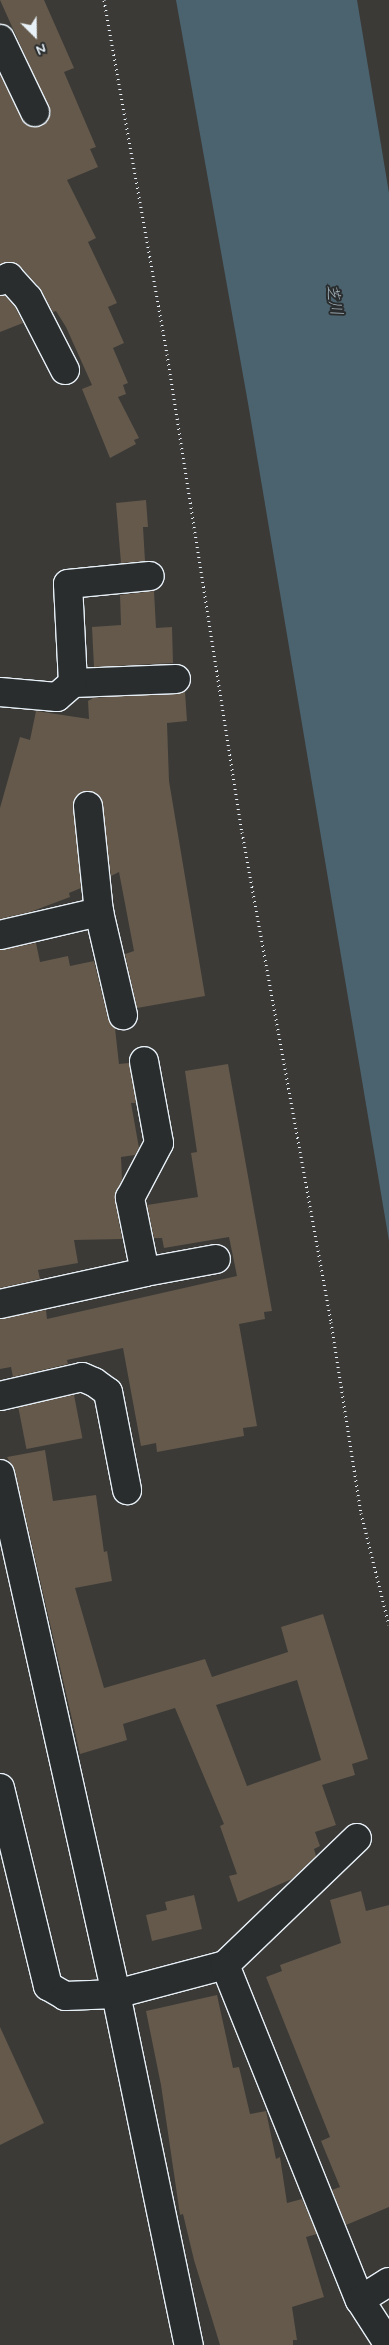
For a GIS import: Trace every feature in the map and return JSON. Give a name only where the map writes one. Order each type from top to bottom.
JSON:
[{"type":"street","points":[[0,39],[35,112]]},
{"type":"street","points":[[0,281],[9,277],[28,298],[65,370]]},
{"type":"street","points":[[73,683],[68,584],[150,576]]},
{"type":"street","points":[[0,692],[57,697],[73,683],[176,679]]},
{"type":"street","points":[[88,806],[99,912],[123,1015]]},
{"type":"street","points":[[0,934],[99,912]]},
{"type":"street","points":[[144,1061],[159,1143],[130,1198],[145,1272]]},
{"type":"street","points":[[0,1304],[145,1272],[216,1260]]},
{"type":"street","points":[[0,1396],[82,1377],[94,1382],[108,1392],[127,1490]]},
{"type":"street","points":[[0,1474],[116,1994],[189,2345]]},
{"type":"street","points":[[0,1788],[48,1986],[65,1996],[116,1994],[225,1965],[357,1838]]},
{"type":"street","points":[[225,1965],[360,2300],[389,2345]]},
{"type":"street","points":[[360,2300],[389,2282]]},
{"type":"path","points":[[104,0],[169,363],[242,832],[331,1322],[361,1513],[389,1625]]},
{"type":"water","name":"芝川","points":[[176,0],[357,0],[389,193],[389,1241],[248,403]]},
{"type":"building","points":[[0,0],[44,0],[74,68],[64,72],[96,147],[90,149],[98,167],[67,180],[96,238],[88,242],[117,303],[108,307],[124,343],[113,348],[128,383],[123,385],[126,394],[118,397],[139,438],[134,440],[136,444],[110,458],[82,389],[92,385],[66,327],[56,311],[53,312],[40,288],[21,267],[12,262],[0,264],[0,75],[26,125],[42,126],[51,113]]},
{"type":"building","points":[[0,296],[5,296],[15,307],[23,323],[0,332]]},
{"type":"building","points":[[146,500],[148,527],[143,527],[145,561],[121,563],[116,503]]},
{"type":"building","points":[[154,591],[156,628],[172,627],[173,663],[94,667],[92,627],[121,625],[120,595]]},
{"type":"building","points":[[185,692],[187,721],[167,723],[169,781],[205,996],[137,1008],[125,954],[134,951],[119,872],[111,876],[101,797],[86,791],[74,800],[81,888],[69,893],[70,897],[30,912],[0,919],[0,808],[20,737],[30,740],[36,711],[89,719],[88,701],[93,698]]},
{"type":"building","points":[[36,943],[40,962],[68,956],[70,966],[94,961],[108,1019],[115,1028],[119,1064],[129,1063],[136,1103],[131,1103],[139,1148],[135,1155],[121,1157],[122,1179],[115,1200],[122,1239],[74,1240],[78,1263],[38,1270],[40,1279],[0,1288],[0,950]]},
{"type":"building","points":[[228,1064],[272,1311],[264,1312],[265,1319],[239,1324],[257,1426],[243,1428],[244,1436],[157,1452],[156,1443],[141,1446],[123,1348],[67,1360],[68,1364],[13,1377],[11,1367],[0,1369],[0,1319],[46,1310],[47,1319],[237,1276],[229,1237],[164,1248],[162,1238],[154,1238],[147,1205],[198,1197],[191,1153],[197,1152],[185,1071]]},
{"type":"building","points":[[74,1395],[82,1438],[26,1449],[18,1406]]},
{"type":"building","points":[[45,1450],[53,1501],[96,1495],[104,1552],[107,1551],[112,1581],[75,1588],[104,1688],[205,1659],[212,1677],[288,1652],[281,1627],[323,1614],[368,1759],[352,1764],[355,1775],[322,1785],[336,1825],[315,1832],[320,1846],[314,1849],[316,1856],[292,1879],[238,1902],[229,1876],[237,1874],[220,1826],[224,1824],[175,1708],[123,1724],[127,1740],[80,1754],[15,1471],[7,1457]],"holes":[[[297,1680],[321,1760],[247,1786],[216,1705]]]},
{"type":"building","points":[[361,1891],[366,1911],[389,1905],[389,2207],[346,2225],[332,2190],[340,2187],[321,2141],[330,2137],[266,1977],[282,1971],[280,1965],[341,1943],[330,1900]]},
{"type":"building","points":[[194,1895],[202,1929],[152,1941],[146,1915],[167,1910],[165,1902]]},
{"type":"building","points":[[217,1995],[233,2068],[239,2067],[250,2114],[266,2111],[276,2159],[280,2157],[287,2203],[302,2199],[317,2234],[306,2237],[324,2297],[292,2307],[297,2340],[293,2340],[293,2345],[220,2345],[194,2260],[183,2214],[180,2215],[161,2085],[146,2011]]},
{"type":"building","points":[[0,2027],[44,2123],[0,2145]]}]
